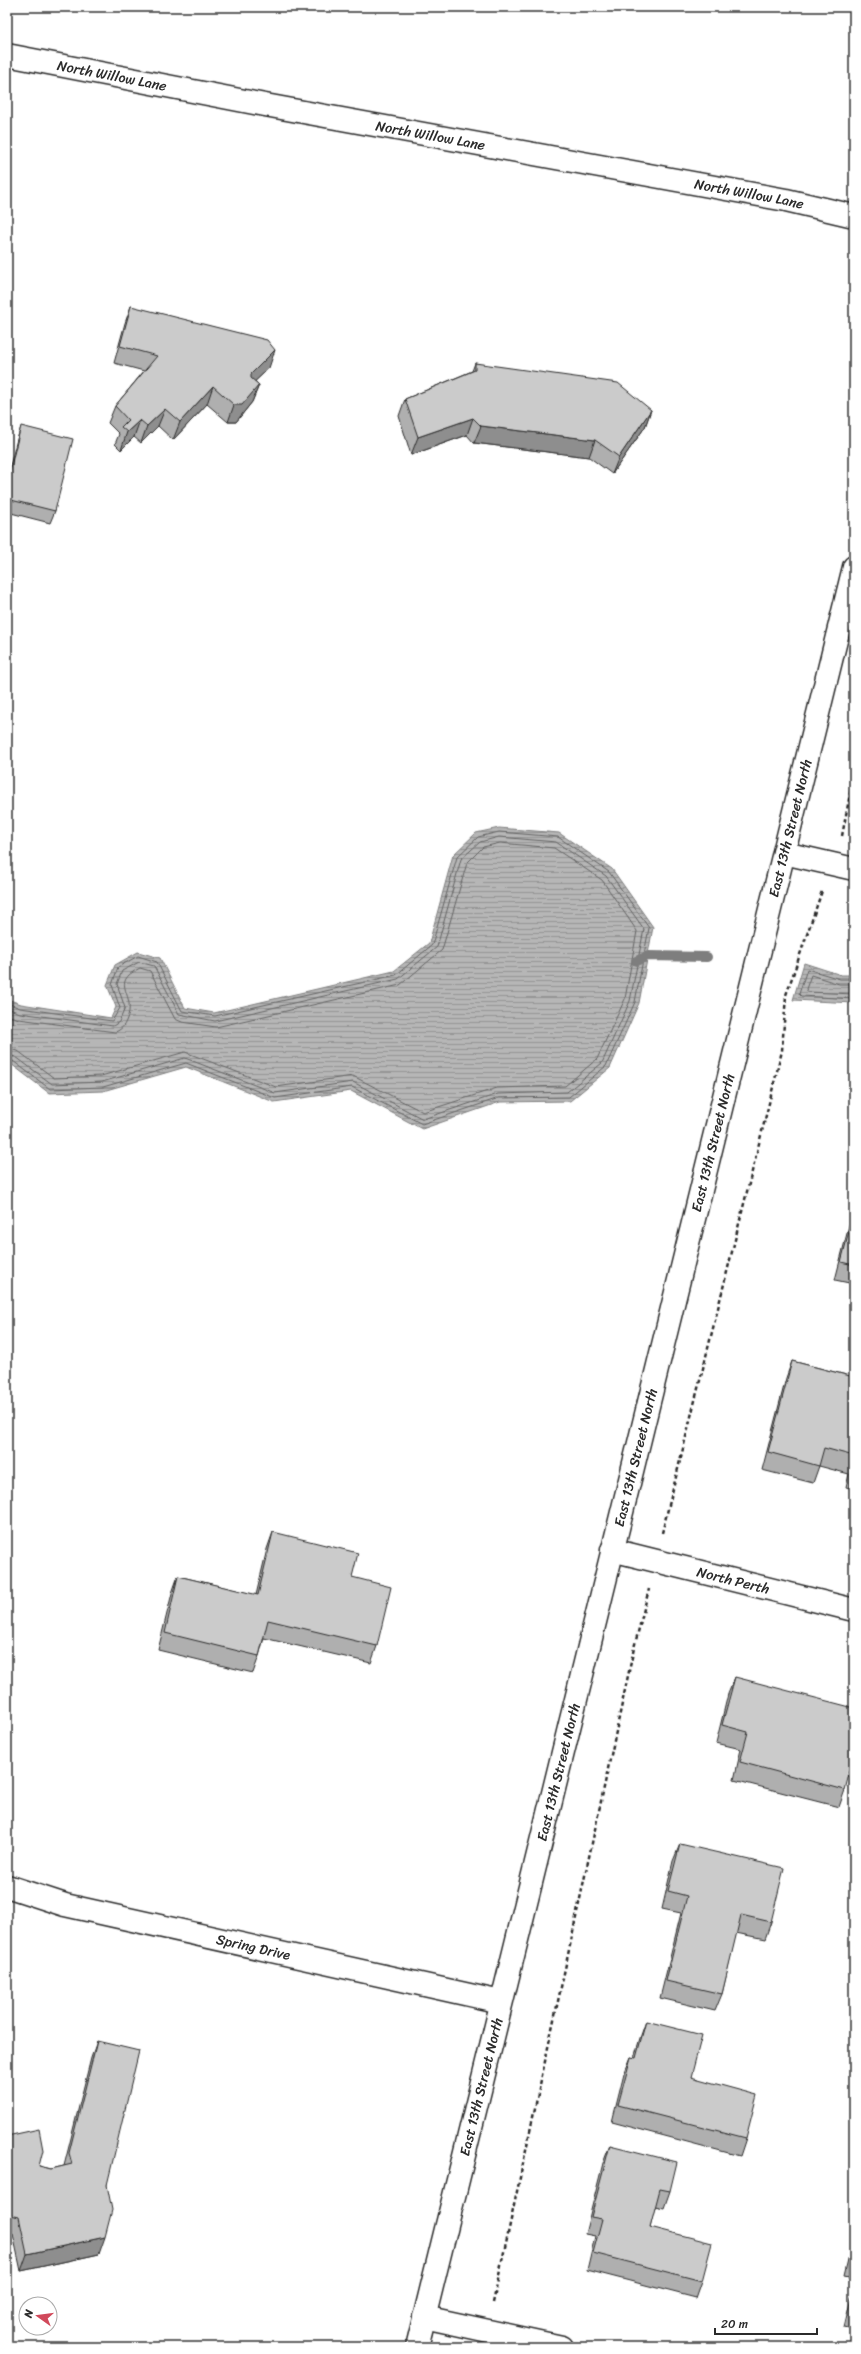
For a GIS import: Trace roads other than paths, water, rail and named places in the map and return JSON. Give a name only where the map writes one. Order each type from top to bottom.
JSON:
[{"type":"street","name":"North Willow Lane","points":[[7,55],[265,105],[786,200],[854,216]]},
{"type":"street","name":"East 13th Street North","points":[[417,2347],[854,567]]},
{"type":"street","points":[[784,853],[854,869]]},
{"type":"street","name":"North Perth","points":[[612,1550],[854,1610]]},
{"type":"street","name":"Spring Drive","points":[[7,1886],[65,1905],[501,2002]]},
{"type":"street","points":[[424,2317],[562,2347]]},
{"type":"water","points":[[499,828],[559,833],[612,869],[653,927],[639,1003],[610,1068],[570,1101],[500,1102],[422,1129],[351,1091],[274,1102],[186,1067],[103,1091],[49,1093],[11,1064],[7,1064],[7,999],[21,1004],[111,1018],[116,1007],[107,985],[115,965],[138,952],[160,958],[185,1008],[214,1013],[394,971],[429,943],[453,855],[476,833]]},
{"type":"water","points":[[804,963],[841,975],[854,975],[854,1003],[793,1000]]},
{"type":"waterway","points":[[636,961],[648,956],[707,957]]}]
